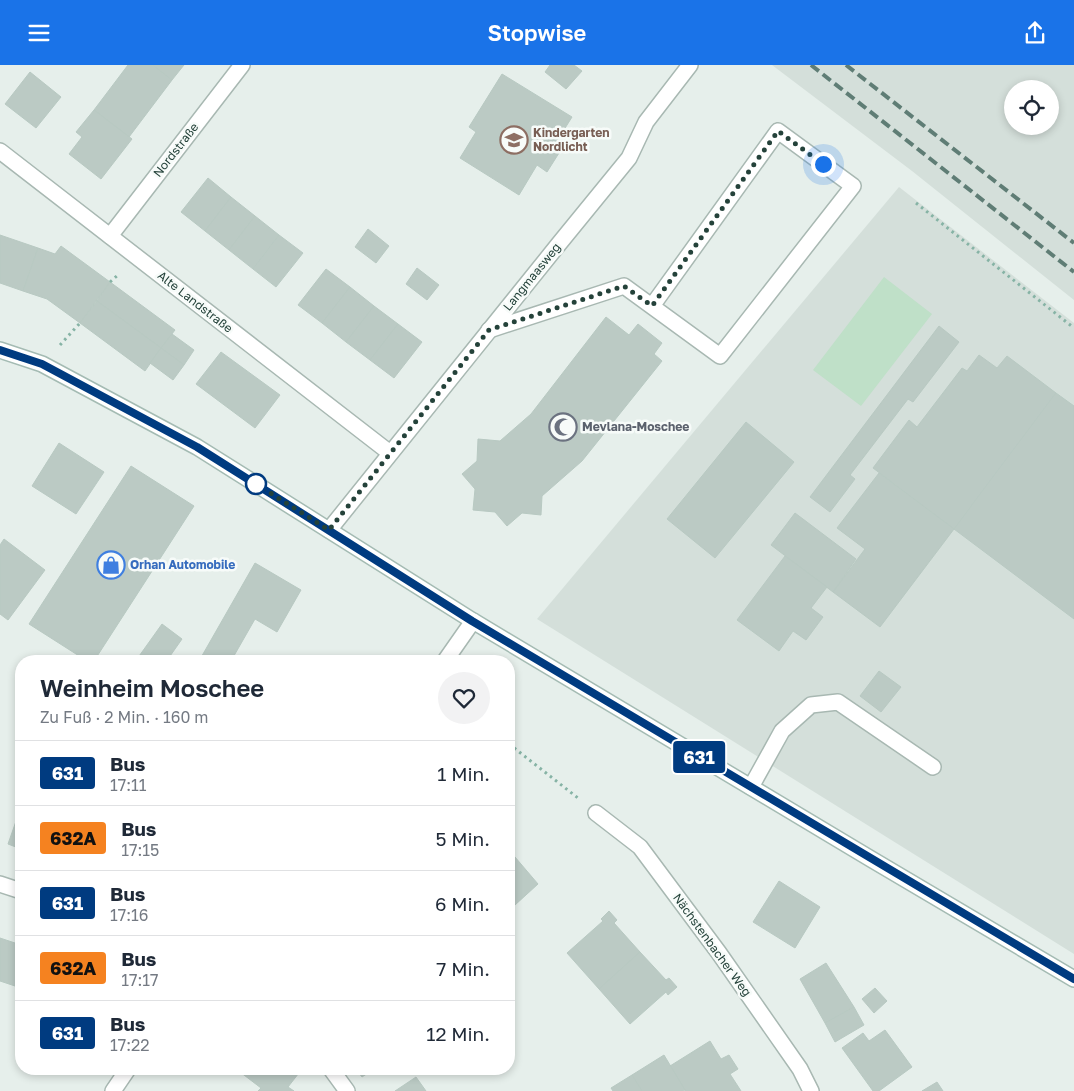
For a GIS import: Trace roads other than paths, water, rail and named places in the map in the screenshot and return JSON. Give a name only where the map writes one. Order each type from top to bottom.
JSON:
[{"type":"street","name":"Nordstraße","points":[[110,235],[242,65]]},
{"type":"street","name":"Langmaasweg","points":[[329,530],[629,158],[646,122],[690,65]]},
{"type":"street","points":[[489,330],[624,286],[720,356],[853,186],[778,131],[652,306]]},
{"type":"street","name":"Alte Landstraße","points":[[0,151],[390,453]]},
{"type":"street","points":[[0,350],[42,364],[197,447],[472,621],[1074,979]]},
{"type":"street","points":[[449,655],[472,621]]},
{"type":"street","points":[[750,787],[782,731],[812,705],[838,702],[933,767]]},
{"type":"street","name":"Nächstenbacher Weg","points":[[596,813],[640,847],[730,968],[800,1069],[811,1091]]},
{"type":"street","points":[[0,883],[15,889]]},
{"type":"street","points":[[113,1091],[124,1075]]},
{"type":"street","points":[[335,1075],[347,1091]]},
{"type":"railway","points":[[811,65],[1074,272]]},
{"type":"railway","points":[[846,65],[1074,243]]},
{"type":"place","name":"Kindergarten Nordlicht","points":[[514,140]]},
{"type":"place","name":"Mevlana-Moschee","points":[[563,427]]},
{"type":"place","name":"Orhan Automobile","points":[[111,565]]}]
